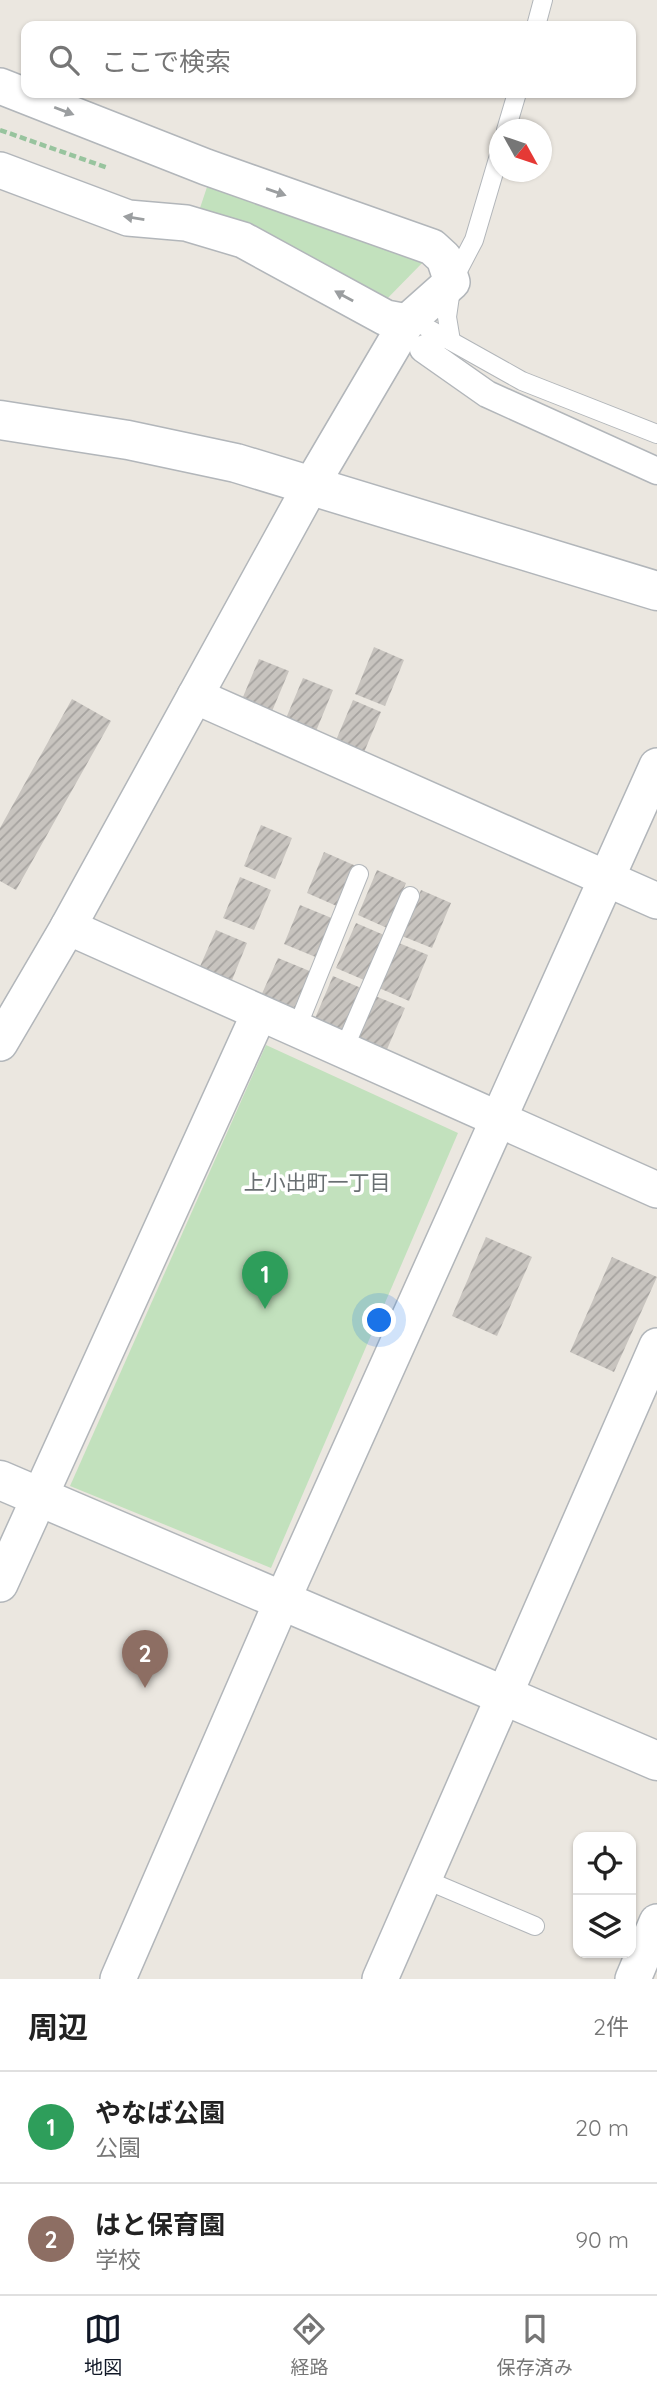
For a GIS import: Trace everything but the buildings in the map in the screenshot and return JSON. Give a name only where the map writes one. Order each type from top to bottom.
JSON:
[{"type":"street","points":[[0,86],[21,94]]},
{"type":"street","points":[[0,1043],[9,1007],[68,927],[310,487],[407,322],[452,282],[444,258],[432,247],[206,167],[31,98]]},
{"type":"street","points":[[0,170],[128,218],[186,223],[243,240],[386,318],[407,322]]},
{"type":"street","points":[[442,343],[423,349],[487,394],[657,471]]},
{"type":"street","points":[[0,420],[178,449],[236,463],[657,591]]},
{"type":"street","points":[[195,696],[657,901]]},
{"type":"street","points":[[118,1979],[282,1601],[657,766]]},
{"type":"street","points":[[68,927],[657,1190]]},
{"type":"street","points":[[0,1584],[259,1014]]},
{"type":"street","points":[[380,1979],[657,1346]]},
{"type":"street","points":[[0,1480],[657,1761]]},
{"type":"street","points":[[633,1979],[657,1922]]},
{"type":"lane","points":[[537,21],[543,0]]},
{"type":"lane","points":[[509,119],[516,98]]},
{"type":"lane","points":[[442,343],[452,282],[474,240],[490,182]]},
{"type":"lane","points":[[407,322],[422,325],[442,343],[522,381],[657,433]]},
{"type":"lane","points":[[296,1030],[359,874]]},
{"type":"lane","points":[[343,1051],[410,896]]},
{"type":"lane","points":[[424,1879],[535,1926]]},
{"type":"path","points":[[0,130],[117,171]]},
{"type":"green space","points":[[210,178],[428,257],[380,306],[197,217]]},
{"type":"green space","points":[[266,1045],[458,1133],[271,1568],[70,1486]]},
{"type":"place","name":"やなば公園","points":[[265,1309]]},
{"type":"place","name":"はと保育園","points":[[145,1688]]},
{"type":"district","name":"上小出町一丁目","points":[[317,1183]]}]
